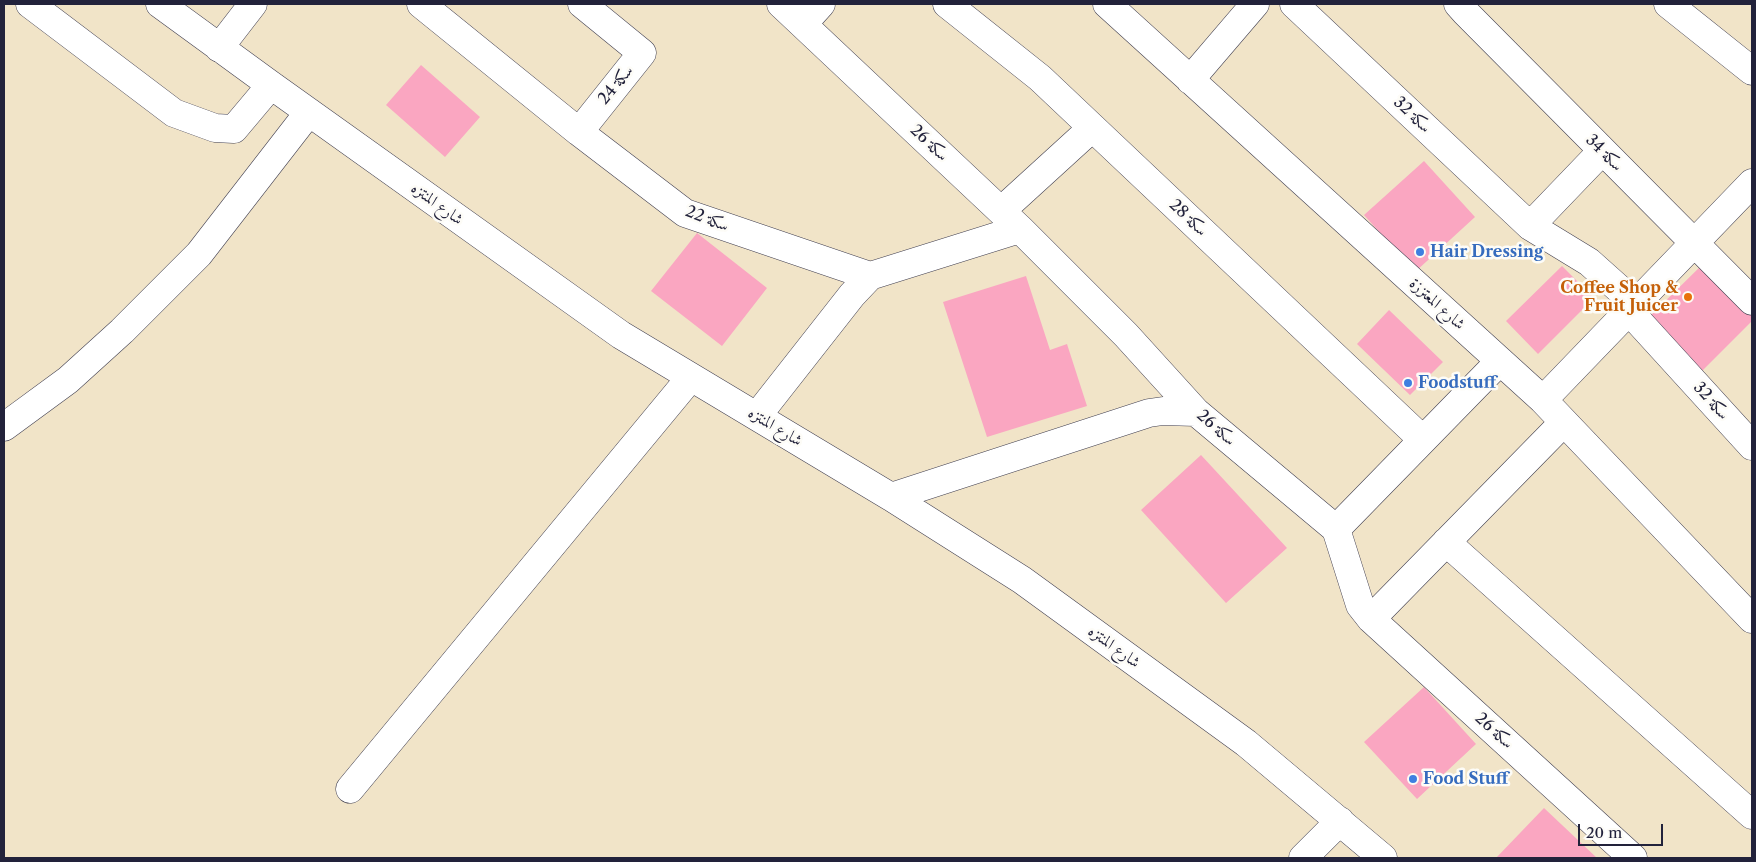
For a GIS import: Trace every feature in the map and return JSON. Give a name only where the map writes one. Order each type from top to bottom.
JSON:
[{"type":"street","points":[[30,4],[174,113],[215,128],[234,129],[270,85]]},
{"type":"street","name":"شارع المنتزه","points":[[160,4],[270,85],[621,335],[891,497],[1022,580],[1246,743],[1383,858]]},
{"type":"street","points":[[219,48],[253,4]]},
{"type":"street","name":"سكة 22","points":[[421,4],[579,132],[685,213],[870,276]]},
{"type":"street","name":"سكة 24","points":[[579,132],[642,53],[582,4]]},
{"type":"street","name":"سكة 26","points":[[780,4],[1010,220],[1126,336],[1196,412],[1336,529],[1360,606],[1371,619],[1634,858]]},
{"type":"street","points":[[803,24],[821,4]]},
{"type":"street","name":"سكة 28","points":[[947,4],[1040,78],[1423,440]]},
{"type":"street","name":"شارع المعتززة","points":[[1107,4],[1543,400],[1752,619]]},
{"type":"street","points":[[1190,80],[1255,4]]},
{"type":"street","name":"سكة 32","points":[[1294,4],[1530,226],[1588,262],[1632,308],[1752,446]]},
{"type":"street","name":"سكة 34","points":[[1458,4],[1752,301]]},
{"type":"street","points":[[1668,4],[1752,71]]},
{"type":"street","points":[[4,427],[68,380],[122,331],[199,254],[309,112]]},
{"type":"street","points":[[757,416],[852,295],[870,276],[1010,220],[1092,128]]},
{"type":"street","points":[[1530,226],[1602,151]]},
{"type":"street","points":[[1543,400],[1752,184]]},
{"type":"street","points":[[1336,529],[1500,361]]},
{"type":"street","points":[[350,789],[691,377]]},
{"type":"street","points":[[891,497],[1149,413],[1163,411],[1196,412]]},
{"type":"street","points":[[1371,619],[1564,422]]},
{"type":"street","points":[[1446,542],[1752,815]]},
{"type":"street","points":[[1303,858],[1340,822]]},
{"type":"building","points":[[421,65],[480,117],[445,157],[386,105]]},
{"type":"building","points":[[1424,161],[1475,217],[1415,272],[1364,215]]},
{"type":"building","points":[[697,233],[767,288],[722,346],[651,291]]},
{"type":"building","points":[[1706,261],[1752,308],[1752,321],[1701,372],[1648,318]]},
{"type":"building","points":[[1562,266],[1594,298],[1538,354],[1506,321]]},
{"type":"building","points":[[1026,276],[1050,350],[1067,344],[1087,406],[987,437],[943,302]]},
{"type":"building","points":[[1389,310],[1443,362],[1410,395],[1357,344]]},
{"type":"building","points":[[1201,455],[1287,548],[1226,603],[1141,510]]},
{"type":"building","points":[[1424,687],[1476,744],[1417,799],[1364,742]]},
{"type":"building","points":[[1544,808],[1597,858],[1496,858]]},
{"type":"place","name":"Hair Dressing","points":[[1420,252]]},
{"type":"place","name":"Coffee Shop & Fruit Juicer","points":[[1688,297]]},
{"type":"place","name":"Foodstuff","points":[[1408,383]]},
{"type":"place","name":"Food Stuff","points":[[1413,779]]}]
